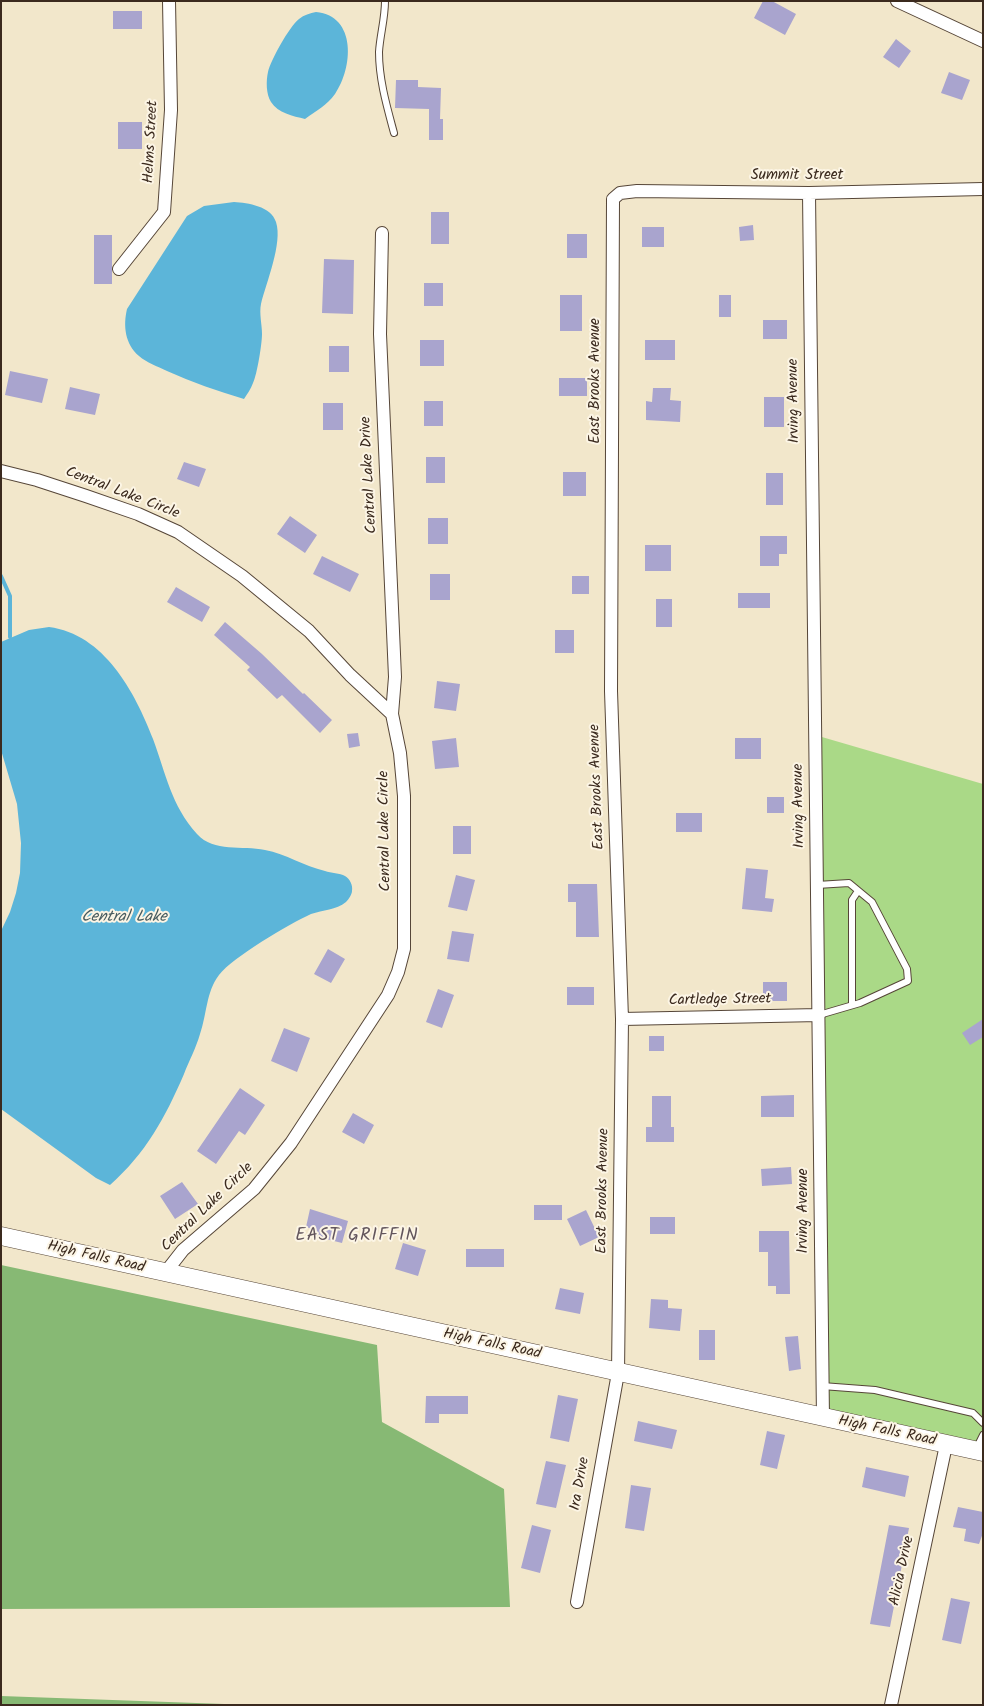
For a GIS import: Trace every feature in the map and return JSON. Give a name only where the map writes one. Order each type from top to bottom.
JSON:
[{"type":"street","name":"Helms Street","points":[[119,269],[164,212],[171,110],[169,1]]},
{"type":"street","points":[[897,1],[983,41]]},
{"type":"street","name":"Summit Street","points":[[614,199],[620,194],[637,191],[809,194],[983,189]]},
{"type":"street","name":"Irving Avenue","points":[[809,194],[823,1418]]},
{"type":"street","name":"East Brooks Avenue","points":[[614,199],[611,691],[622,1020],[618,1373]]},
{"type":"street","name":"Central Lake Drive","points":[[382,233],[380,334],[396,677],[392,714]]},
{"type":"street","name":"Central Lake Circle","points":[[1,471],[37,480],[86,496],[138,514],[178,532],[242,576],[309,631],[350,675],[392,714],[400,753],[404,796],[404,949],[398,972],[388,995],[291,1143],[254,1189],[183,1250],[166,1273]]},
{"type":"street","name":"Cartledge Street","points":[[622,1020],[819,1015]]},
{"type":"street","name":"High Falls Road","points":[[1,1236],[823,1418],[946,1444],[980,1446]]},
{"type":"street","name":"Ira Drive","points":[[577,1602],[618,1373]]},
{"type":"street","name":"Alicia Drive","points":[[891,1705],[946,1444]]},
{"type":"lane","points":[[385,1],[379,52],[382,92],[394,133]]},
{"type":"lane","points":[[817,885],[849,883],[872,902],[907,969],[908,981],[852,1006],[819,1015]]},
{"type":"lane","points":[[852,1006],[852,900],[858,891]]},
{"type":"lane","points":[[822,1386],[875,1390],[973,1413],[983,1423]]},
{"type":"green space","points":[[815,735],[983,784],[983,1447],[825,1413]]},
{"type":"green space","points":[[1,1265],[377,1345],[382,1422],[504,1489],[510,1607],[1,1609]]},
{"type":"green space","points":[[1,1696],[252,1705],[1,1705]]},
{"type":"water","points":[[316,12],[329,16],[339,23],[345,33],[348,45],[348,58],[341,83],[335,94],[325,105],[305,119],[286,114],[274,106],[268,95],[267,79],[273,60],[290,29],[307,14]]},
{"type":"water","points":[[234,202],[258,206],[269,212],[276,222],[278,231],[276,252],[260,308],[262,339],[258,367],[255,379],[244,399],[195,383],[145,361],[134,351],[128,340],[125,328],[127,309],[187,216],[204,206]]},
{"type":"water","name":"Central Lake","points":[[49,627],[69,632],[86,641],[115,668],[127,685],[146,721],[175,800],[188,823],[197,834],[212,844],[273,852],[317,869],[343,875],[351,882],[352,887],[350,897],[342,905],[311,914],[289,925],[248,950],[219,975],[209,996],[197,1044],[162,1120],[134,1160],[110,1185],[96,1178],[1,1109],[1,931],[16,893],[20,873],[21,843],[17,804],[1,750],[1,642],[29,630]]},
{"type":"building","points":[[763,1],[772,1],[796,14],[785,35],[754,18]]},
{"type":"building","points":[[113,11],[142,11],[142,29],[113,29]]},
{"type":"building","points":[[896,39],[911,51],[899,68],[883,57]]},
{"type":"building","points":[[949,72],[970,80],[962,100],[941,93]]},
{"type":"building","points":[[396,80],[418,80],[418,87],[441,88],[440,119],[443,119],[443,140],[429,140],[429,109],[395,108]]},
{"type":"building","points":[[118,122],[142,122],[142,149],[118,149]]},
{"type":"building","points":[[431,212],[449,212],[449,244],[431,244]]},
{"type":"building","points":[[753,225],[754,240],[740,241],[739,227]]},
{"type":"building","points":[[642,227],[664,227],[664,247],[642,247]]},
{"type":"building","points":[[567,234],[587,234],[587,258],[567,258]]},
{"type":"building","points":[[94,235],[112,235],[112,284],[94,284]]},
{"type":"building","points":[[324,259],[354,260],[353,314],[322,313]]},
{"type":"building","points":[[424,283],[443,283],[443,306],[424,306]]},
{"type":"building","points":[[560,295],[582,295],[582,331],[560,331]]},
{"type":"building","points":[[719,295],[731,295],[731,317],[719,317]]},
{"type":"building","points":[[763,320],[787,320],[787,339],[763,339]]},
{"type":"building","points":[[420,340],[444,340],[444,366],[420,366]]},
{"type":"building","points":[[645,340],[675,340],[675,360],[645,360]]},
{"type":"building","points":[[329,346],[349,346],[349,372],[329,372]]},
{"type":"building","points":[[10,371],[48,379],[42,403],[5,395]]},
{"type":"building","points":[[559,378],[587,378],[587,396],[559,396]]},
{"type":"building","points":[[70,387],[100,394],[95,415],[65,409]]},
{"type":"building","points":[[653,388],[671,388],[670,400],[681,401],[680,422],[646,420],[646,401],[652,402]]},
{"type":"building","points":[[764,397],[784,397],[784,427],[764,427]]},
{"type":"building","points":[[424,401],[443,401],[443,426],[424,426]]},
{"type":"building","points":[[323,403],[343,403],[343,430],[323,430]]},
{"type":"building","points":[[426,457],[445,457],[445,483],[426,483]]},
{"type":"building","points":[[184,462],[206,469],[199,487],[177,479]]},
{"type":"building","points":[[563,472],[586,472],[586,496],[563,496]]},
{"type":"building","points":[[766,473],[783,473],[783,505],[766,505]]},
{"type":"building","points":[[290,516],[317,535],[305,553],[277,534]]},
{"type":"building","points":[[428,518],[448,518],[448,544],[428,544]]},
{"type":"building","points":[[760,536],[787,536],[787,554],[779,554],[779,566],[760,566]]},
{"type":"building","points":[[645,545],[671,545],[671,571],[645,571]]},
{"type":"building","points":[[322,556],[359,574],[350,592],[313,574]]},
{"type":"building","points":[[430,574],[450,574],[450,600],[430,600]]},
{"type":"building","points":[[572,576],[589,576],[589,594],[572,594]]},
{"type":"building","points":[[176,587],[210,607],[202,622],[167,602]]},
{"type":"building","points":[[738,593],[770,593],[770,608],[738,608]]},
{"type":"building","points":[[656,599],[672,599],[672,627],[656,627]]},
{"type":"building","points":[[225,622],[332,720],[320,733],[282,695],[277,699],[247,670],[250,667],[214,635]]},
{"type":"building","points":[[555,630],[574,630],[574,653],[555,653]]},
{"type":"building","points":[[437,681],[460,684],[456,711],[434,708]]},
{"type":"building","points":[[358,733],[360,746],[349,748],[347,734]]},
{"type":"building","points":[[456,738],[459,767],[435,769],[432,741]]},
{"type":"building","points":[[735,738],[761,738],[761,759],[735,759]]},
{"type":"building","points":[[767,797],[784,797],[784,813],[767,813]]},
{"type":"building","points":[[676,813],[702,813],[702,832],[676,832]]},
{"type":"building","points":[[453,826],[471,826],[471,854],[453,854]]},
{"type":"building","points":[[746,868],[768,870],[765,898],[774,899],[772,912],[742,909]]},
{"type":"building","points":[[456,875],[475,880],[467,911],[448,907]]},
{"type":"building","points":[[568,884],[597,884],[599,937],[576,937],[576,902],[568,902]]},
{"type":"building","points":[[452,931],[474,934],[469,962],[447,959]]},
{"type":"building","points":[[328,949],[345,959],[331,983],[314,974]]},
{"type":"building","points":[[763,982],[787,982],[787,1001],[763,1001]]},
{"type":"building","points":[[567,987],[594,987],[594,1005],[567,1005]]},
{"type":"building","points":[[438,989],[454,995],[442,1028],[426,1022]]},
{"type":"building","points":[[983,1019],[983,1037],[970,1045],[962,1033]]},
{"type":"building","points":[[284,1028],[310,1038],[297,1072],[271,1061]]},
{"type":"building","points":[[649,1036],[664,1036],[664,1051],[649,1051]]},
{"type":"building","points":[[240,1088],[265,1105],[245,1135],[239,1131],[216,1164],[197,1151]]},
{"type":"building","points":[[794,1095],[794,1117],[761,1117],[761,1096]]},
{"type":"building","points":[[652,1096],[671,1096],[671,1127],[674,1127],[674,1142],[646,1142],[646,1127],[652,1127]]},
{"type":"building","points":[[353,1113],[374,1125],[364,1144],[342,1132]]},
{"type":"building","points":[[791,1167],[792,1184],[762,1186],[761,1169]]},
{"type":"building","points":[[182,1182],[198,1204],[175,1219],[160,1196]]},
{"type":"building","points":[[534,1205],[562,1205],[562,1220],[534,1220]]},
{"type":"building","points":[[310,1209],[348,1221],[342,1243],[314,1236],[315,1230],[306,1227]]},
{"type":"building","points":[[586,1210],[599,1237],[580,1246],[567,1219]]},
{"type":"building","points":[[650,1217],[675,1217],[675,1234],[650,1234]]},
{"type":"building","points":[[759,1231],[789,1231],[790,1294],[776,1294],[776,1286],[768,1286],[768,1252],[759,1252]]},
{"type":"building","points":[[403,1243],[426,1250],[418,1276],[395,1269]]},
{"type":"building","points":[[466,1249],[504,1249],[504,1267],[466,1267]]},
{"type":"building","points":[[560,1288],[584,1293],[580,1314],[555,1309]]},
{"type":"building","points":[[651,1299],[668,1300],[668,1308],[682,1309],[680,1331],[649,1328]]},
{"type":"building","points":[[699,1330],[715,1330],[715,1360],[699,1360]]},
{"type":"building","points":[[798,1336],[801,1369],[789,1371],[785,1337]]},
{"type":"building","points":[[558,1395],[578,1399],[569,1442],[550,1438]]},
{"type":"building","points":[[426,1396],[468,1396],[468,1414],[439,1414],[439,1423],[425,1423]]},
{"type":"building","points":[[638,1421],[677,1430],[672,1449],[634,1441]]},
{"type":"building","points":[[767,1431],[785,1435],[777,1469],[760,1465]]},
{"type":"building","points":[[546,1461],[566,1465],[556,1508],[536,1504]]},
{"type":"building","points":[[866,1467],[909,1476],[905,1497],[862,1487]]},
{"type":"building","points":[[631,1485],[651,1488],[644,1531],[625,1528]]},
{"type":"building","points":[[958,1507],[983,1512],[983,1533],[979,1544],[964,1541],[966,1529],[953,1527]]},
{"type":"building","points":[[532,1525],[551,1530],[540,1573],[521,1568]]},
{"type":"building","points":[[889,1525],[909,1528],[890,1627],[870,1624]]},
{"type":"building","points":[[951,1598],[970,1602],[961,1644],[942,1640]]},
{"type":"waterway","points":[[1,576],[10,596],[10,637]]},
{"type":"district","name":"EAST GRIFFIN","points":[[357,1237]]}]
